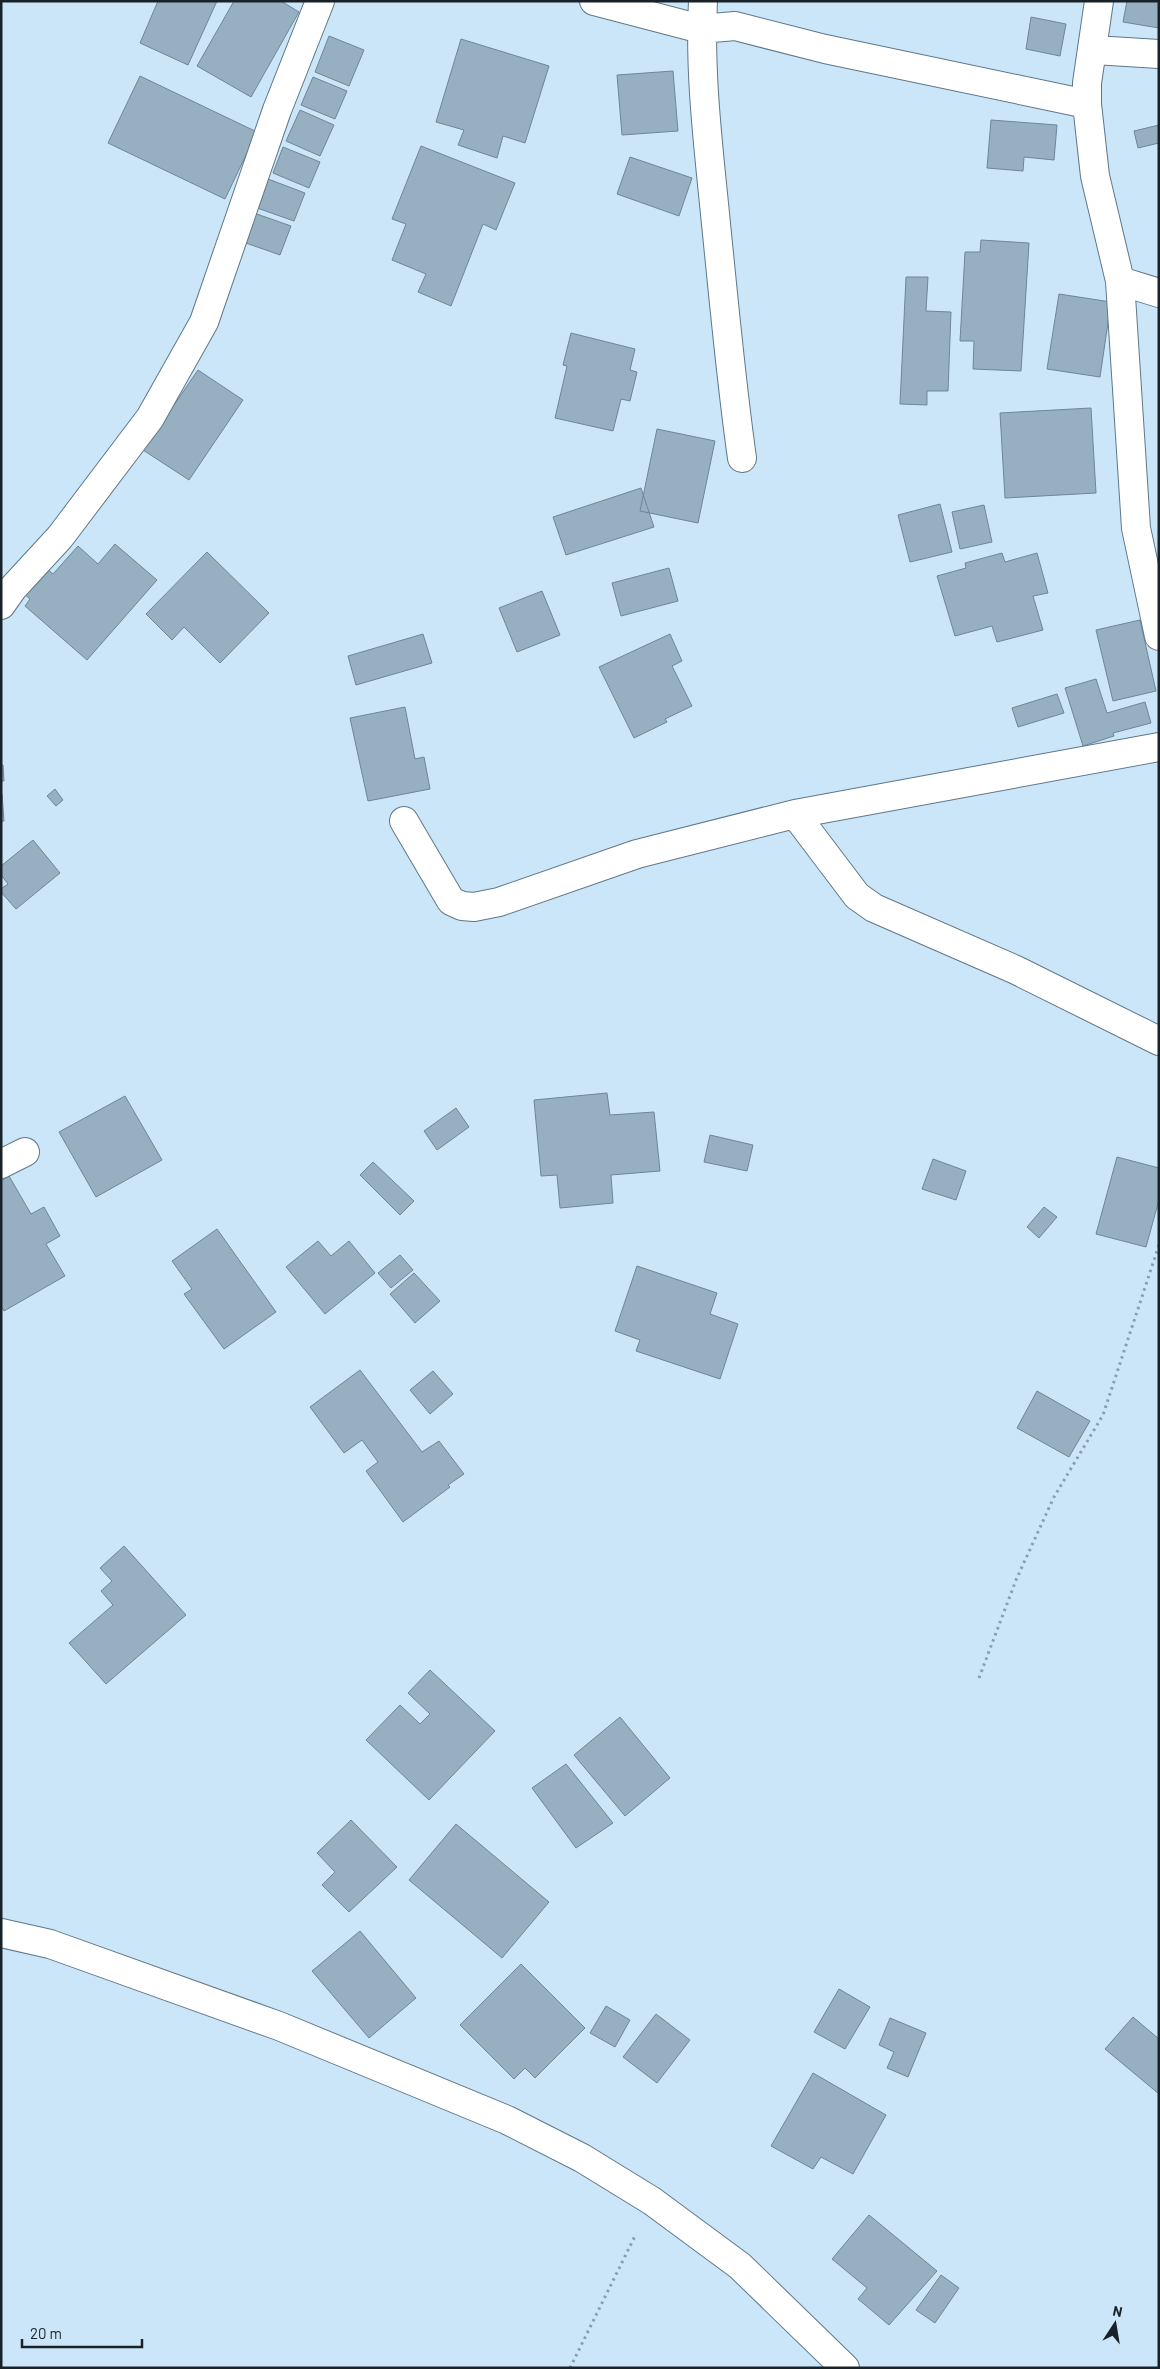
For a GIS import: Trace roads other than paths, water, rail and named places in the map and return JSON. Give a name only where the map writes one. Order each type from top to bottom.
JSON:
[{"type":"street","points":[[1,605],[13,588],[60,537],[150,418],[204,322],[277,110],[320,1]]},
{"type":"street","points":[[594,1],[701,29],[735,26],[835,51],[1087,104]]},
{"type":"street","points":[[703,1],[701,29],[707,132],[735,409],[742,458]]},
{"type":"street","points":[[1099,1],[1094,50],[1087,83],[1087,104],[1095,176],[1120,281],[1136,528],[1159,636]]},
{"type":"street","points":[[1094,50],[1159,54]]},
{"type":"street","points":[[1120,281],[1159,293]]},
{"type":"street","points":[[404,820],[451,901],[462,906],[474,907],[499,902],[637,854],[795,814],[1159,747]]},
{"type":"street","points":[[795,814],[857,896],[874,908],[1016,970],[1159,1041]]},
{"type":"street","points":[[1,1933],[50,1944],[315,2041],[507,2120],[582,2158],[652,2201],[740,2266],[844,2368]]}]
